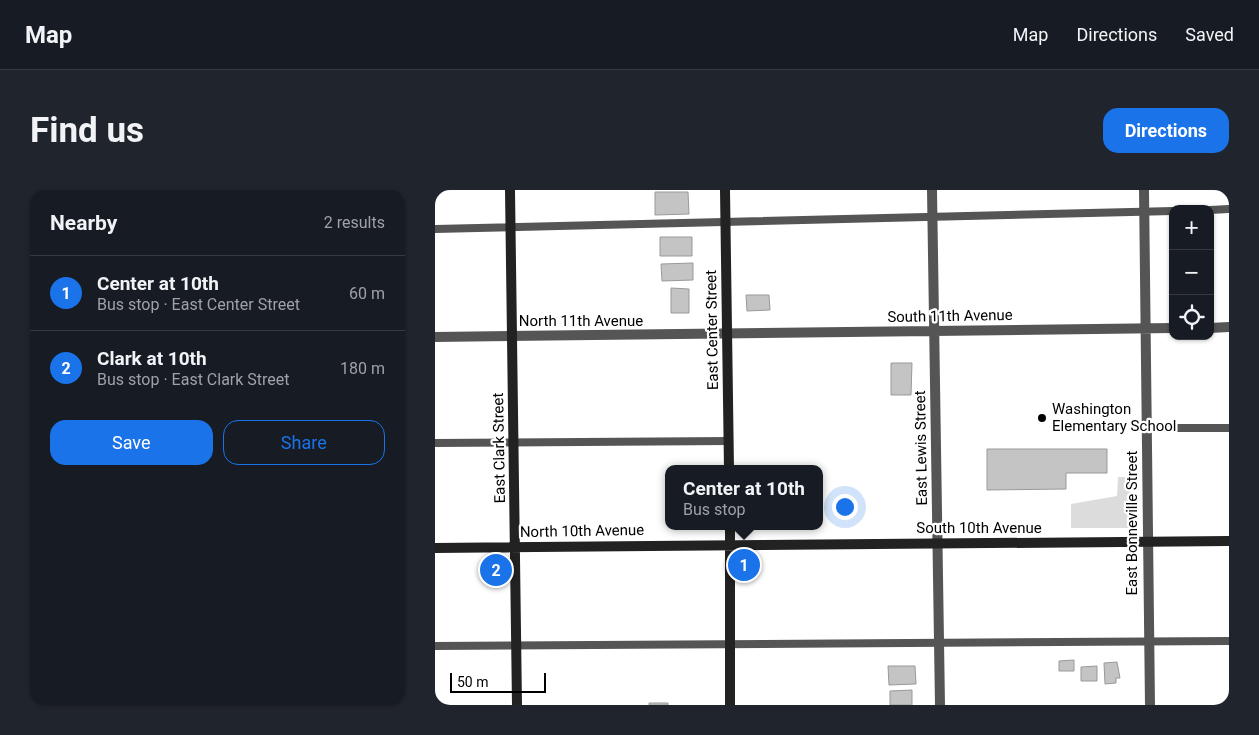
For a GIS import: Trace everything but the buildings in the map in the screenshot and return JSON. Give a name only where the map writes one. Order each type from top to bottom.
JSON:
[{"type":"main road","name":"East Clark Street","points":[[510,190],[517,705]]},
{"type":"main road","name":"East Center Street","points":[[725,190],[729,465]]},
{"type":"main road","points":[[730,530],[730,705]]},
{"type":"main road","name":"South 10th Avenue","points":[[730,545],[1229,541]]},
{"type":"main road","name":"North 10th Avenue","points":[[435,548],[730,545]]},
{"type":"street","name":"East Lewis Street","points":[[932,190],[940,705]]},
{"type":"street","name":"East Bonneville Street","points":[[1144,190],[1150,705]]},
{"type":"street","points":[[1214,328],[1229,327]]},
{"type":"street","name":"South 11th Avenue","points":[[727,334],[1169,328]]},
{"type":"street","name":"North 11th Avenue","points":[[435,337],[727,334]]},
{"type":"lane","points":[[1214,210],[1229,209]]},
{"type":"lane","points":[[435,229],[1169,211]]},
{"type":"lane","points":[[1146,428],[1229,428]]},
{"type":"lane","points":[[435,444],[729,442]]},
{"type":"lane","points":[[435,646],[1229,641]]},
{"type":"shaded area","points":[[1118,477],[1130,477],[1131,528],[1071,528],[1071,504],[1117,496]]},
{"type":"place","name":"Washington Elementary School","points":[[1042,418]]},
{"type":"place","name":"Center at 10th","points":[[744,565]]},
{"type":"place","name":"Clark at 10th","points":[[496,570]]}]
